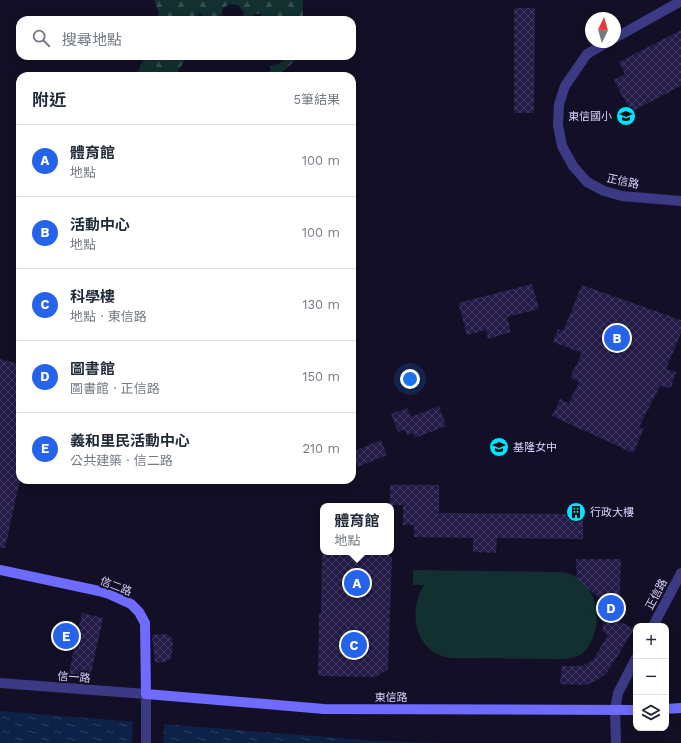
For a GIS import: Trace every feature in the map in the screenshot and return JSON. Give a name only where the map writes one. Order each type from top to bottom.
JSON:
[{"type":"main road","name":"信二路","points":[[0,570],[99,591],[120,598],[131,604],[139,612],[145,623],[146,694]]},
{"type":"main road","name":"東信路","points":[[146,694],[324,709],[633,710]]},
{"type":"main road","points":[[669,709],[681,708]]},
{"type":"street","points":[[621,35],[681,1]]},
{"type":"street","name":"正信路","points":[[598,48],[587,54],[565,86],[559,104],[558,125],[562,146],[573,166],[587,182],[604,191],[622,196],[681,201]]},
{"type":"street","name":"正信路","points":[[655,623],[681,573]]},
{"type":"street","points":[[616,743],[616,710],[618,692],[635,659]]},
{"type":"street","name":"信一路","points":[[0,683],[146,694]]},
{"type":"street","points":[[146,694],[146,743]]},
{"type":"green space","points":[[154,0],[303,0],[303,16],[261,16],[261,14],[255,14],[252,16],[243,16],[244,12],[238,5],[230,4],[223,8],[222,15],[218,16],[202,16],[200,13],[197,16],[158,16],[159,13]]},
{"type":"green space","points":[[143,60],[185,60],[177,72],[136,72],[139,70]]},
{"type":"green space","points":[[283,60],[296,60],[282,72],[270,72],[271,66],[280,63]]},
{"type":"green space","points":[[413,570],[563,572],[574,576],[583,582],[589,590],[594,600],[596,610],[597,621],[595,632],[587,649],[582,654],[572,658],[449,658],[437,654],[428,648],[417,629],[415,618],[416,607],[424,585],[413,585]]},
{"type":"water","points":[[0,711],[375,741],[443,743],[0,743]]},
{"type":"pier","points":[[133,720],[164,722],[163,743],[132,743]]},
{"type":"building","points":[[514,8],[535,8],[534,113],[514,113]]},
{"type":"building","points":[[681,30],[681,86],[631,112],[614,80],[625,74],[619,62]]},
{"type":"building","points":[[532,284],[539,309],[507,317],[511,332],[488,339],[486,330],[467,335],[458,303]]},
{"type":"building","points":[[582,285],[681,320],[681,333],[666,369],[676,372],[671,388],[660,386],[639,427],[644,429],[633,453],[552,416],[560,399],[569,403],[579,382],[570,377],[582,353],[553,342],[558,329],[563,331]]},
{"type":"building","points":[[0,359],[16,363],[16,484],[19,484],[5,548],[0,548]]},
{"type":"building","points":[[439,406],[446,426],[415,438],[413,433],[407,435],[404,429],[398,432],[391,414],[407,408],[411,417]]},
{"type":"building","points":[[381,440],[387,455],[358,467],[356,462],[356,450]]},
{"type":"building","name":"行政大樓","points":[[390,485],[439,485],[439,513],[570,514],[570,510],[583,510],[583,539],[497,538],[496,553],[473,552],[473,538],[414,537],[414,525],[403,525],[403,505],[394,505],[394,503],[390,503]]},
{"type":"building","points":[[322,555],[389,555],[389,557],[392,557],[388,669],[376,677],[318,676]]},
{"type":"building","points":[[576,559],[621,559],[619,621],[633,628],[633,631],[606,674],[596,681],[585,685],[560,684],[562,666],[582,666],[593,660],[608,635],[603,632],[602,600],[577,579]]},
{"type":"building","points":[[82,613],[103,618],[90,678],[68,677]]},
{"type":"building","points":[[167,634],[172,638],[173,646],[171,659],[165,662],[155,663],[152,635]]},
{"type":"place","name":"東信國小","points":[[626,116]]},
{"type":"place","name":"活動中心","points":[[617,338]]},
{"type":"place","name":"基隆女中","points":[[499,447]]},
{"type":"place","name":"行政大樓","points":[[576,512]]},
{"type":"place","name":"體育館","points":[[357,583]]},
{"type":"place","name":"圖書館","points":[[611,608]]},
{"type":"place","name":"義和里民活動中心","points":[[66,636]]},
{"type":"place","name":"科學樓","points":[[354,645]]}]
